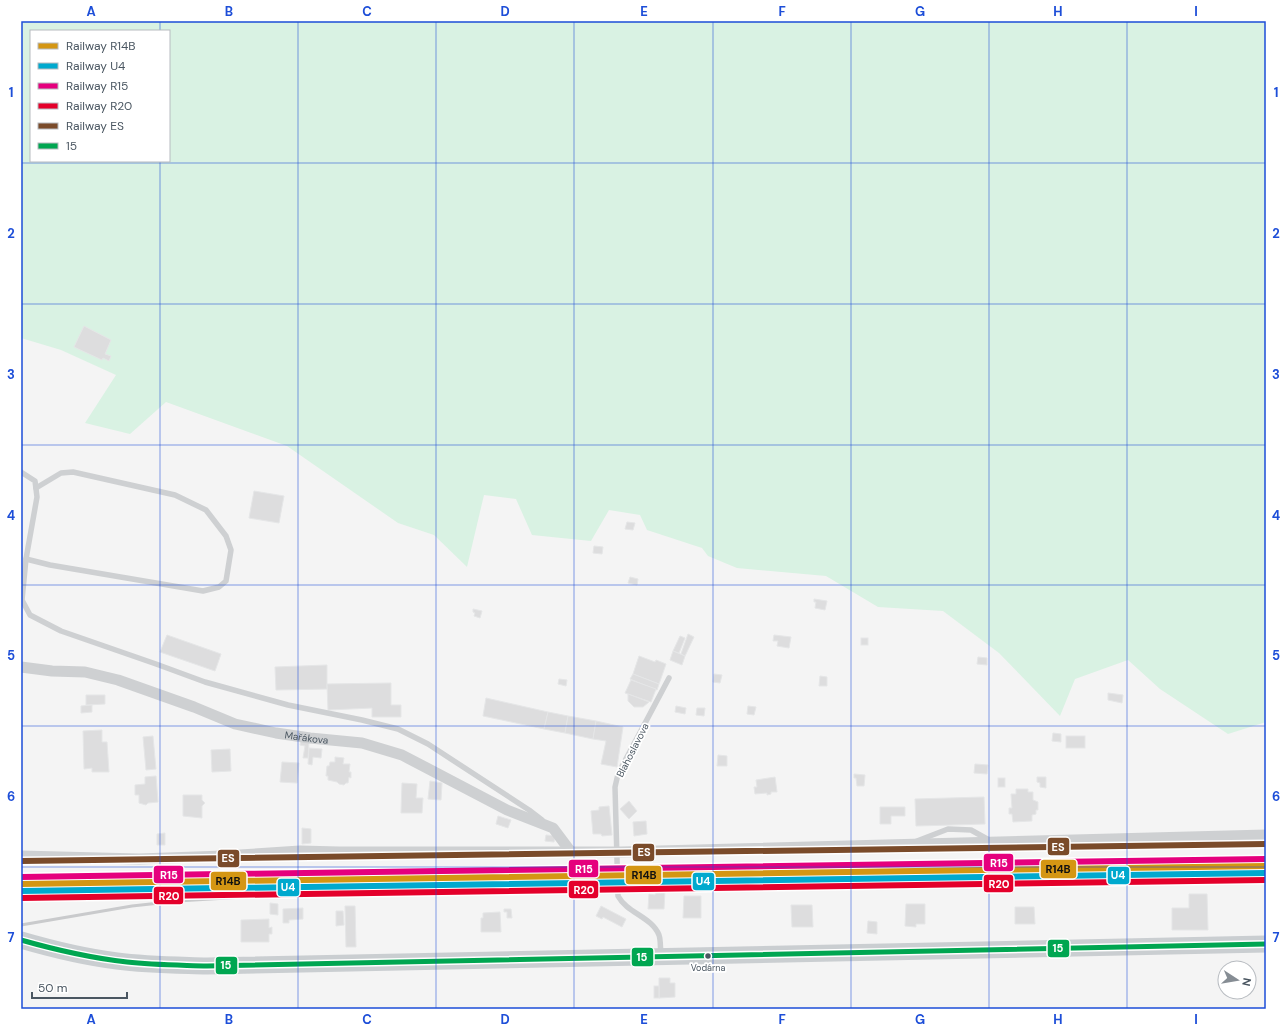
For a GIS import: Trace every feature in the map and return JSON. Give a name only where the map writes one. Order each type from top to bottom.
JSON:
[{"type":"main road","points":[[21,940],[86,956],[160,965],[321,964],[1266,944]]},
{"type":"street","name":"Mařákova","points":[[21,667],[52,671],[85,672],[118,680],[194,707],[235,724],[276,733],[362,743],[402,755],[507,810],[553,828]]},
{"type":"street","points":[[553,828],[571,852]]},
{"type":"street","points":[[21,856],[139,859],[224,856],[300,851],[617,852],[1266,834]]},
{"type":"lane","points":[[21,472],[35,481],[37,497],[26,559],[22,600],[30,615],[61,631],[205,682],[288,705],[398,729],[428,744],[529,810],[553,828]]},
{"type":"lane","points":[[26,559],[50,565],[203,591],[219,587],[226,581],[231,550],[226,536],[206,510],[175,495],[73,472],[61,473],[36,488]]},
{"type":"lane","name":"Blahoslavova","points":[[661,957],[660,940],[655,930],[623,903],[618,896],[615,787],[618,774],[669,678]]},
{"type":"green space","points":[[21,21],[1266,21],[1266,722],[1228,734],[1160,689],[1128,660],[1075,679],[1060,716],[999,653],[943,611],[878,607],[826,576],[737,568],[708,556],[702,548],[647,530],[640,515],[609,510],[591,541],[532,535],[516,499],[484,495],[467,567],[434,535],[398,523],[287,446],[166,402],[130,434],[85,423],[116,375],[61,350],[21,338]]},
{"type":"building","points":[[84,326],[111,340],[105,354],[111,356],[109,361],[103,358],[102,360],[74,347]]},
{"type":"building","points":[[254,491],[284,496],[279,523],[249,518]]},
{"type":"building","points":[[627,522],[635,523],[633,530],[625,529]]},
{"type":"building","points":[[594,546],[603,547],[602,554],[593,553]]},
{"type":"building","points":[[630,577],[638,579],[637,585],[628,583]]},
{"type":"building","points":[[814,599],[827,601],[825,610],[815,608],[816,602],[814,602]]},
{"type":"building","points":[[473,609],[482,611],[480,618],[474,616],[475,613],[473,612]]},
{"type":"building","points":[[688,634],[694,637],[685,656],[681,654]]},
{"type":"building","points":[[167,635],[221,654],[215,671],[160,652]]},
{"type":"building","points":[[774,635],[791,637],[789,648],[777,646],[778,641],[773,641]]},
{"type":"building","points":[[680,636],[685,638],[679,653],[673,651]]},
{"type":"building","points":[[861,638],[868,638],[868,645],[861,645]]},
{"type":"building","points":[[673,651],[685,656],[682,665],[670,660]]},
{"type":"building","points":[[639,656],[655,662],[656,660],[666,664],[659,684],[633,674]]},
{"type":"building","points":[[978,657],[987,658],[987,665],[977,664]]},
{"type":"building","points":[[327,665],[327,689],[276,690],[275,667]]},
{"type":"building","points":[[633,674],[659,684],[657,690],[630,679]]},
{"type":"building","points":[[714,674],[722,675],[720,683],[713,682]]},
{"type":"building","points":[[820,676],[827,677],[827,686],[819,686]]},
{"type":"building","points":[[559,679],[567,680],[566,686],[558,684]]},
{"type":"building","points":[[631,680],[656,689],[651,702],[625,693]]},
{"type":"building","points":[[391,683],[391,705],[401,705],[401,717],[372,717],[372,708],[328,710],[327,684]]},
{"type":"building","points":[[1108,693],[1123,695],[1122,703],[1108,700]]},
{"type":"building","points":[[628,694],[649,702],[643,707],[634,707],[628,701]]},
{"type":"building","points":[[86,695],[105,695],[105,704],[86,705]]},
{"type":"building","points":[[486,698],[548,712],[544,729],[483,716]]},
{"type":"building","points":[[92,705],[92,712],[81,713],[81,706]]},
{"type":"building","points":[[676,706],[686,708],[685,714],[675,712]]},
{"type":"building","points":[[748,706],[756,707],[754,715],[747,714]]},
{"type":"building","points":[[697,708],[705,708],[704,716],[696,715]]},
{"type":"building","points":[[548,712],[568,716],[565,733],[544,729]]},
{"type":"building","points":[[568,716],[596,721],[593,739],[565,733]]},
{"type":"building","points":[[596,721],[623,727],[617,767],[601,764],[606,741],[593,739]]},
{"type":"building","points":[[102,730],[102,742],[107,742],[109,772],[92,772],[92,768],[84,769],[83,731]]},
{"type":"building","points":[[1053,733],[1061,734],[1061,742],[1052,741]]},
{"type":"building","points":[[153,736],[156,769],[146,770],[143,737]]},
{"type":"building","points":[[1066,736],[1085,736],[1085,748],[1066,748]]},
{"type":"building","points":[[301,741],[309,742],[308,758],[303,758],[305,746],[300,745]]},
{"type":"building","points":[[309,748],[322,749],[321,758],[313,757],[312,765],[308,764]]},
{"type":"building","points":[[230,749],[231,771],[212,772],[211,750]]},
{"type":"building","points":[[718,755],[727,756],[727,766],[717,766]]},
{"type":"building","points":[[335,757],[344,758],[343,764],[350,764],[349,772],[351,772],[351,778],[349,777],[348,783],[344,785],[328,780],[328,776],[326,776],[327,766],[329,766],[330,762],[335,762]]},
{"type":"building","points":[[282,762],[299,763],[297,783],[280,782]]},
{"type":"building","points":[[975,764],[988,765],[987,774],[974,773]]},
{"type":"building","points":[[854,774],[865,775],[864,786],[857,786]]},
{"type":"building","points":[[156,776],[158,802],[148,803],[146,805],[139,803],[139,795],[135,795],[135,785],[145,784],[145,777]]},
{"type":"building","points":[[775,777],[777,792],[771,792],[771,794],[767,795],[767,793],[755,794],[754,787],[757,787],[756,780]]},
{"type":"building","points":[[1037,777],[1046,777],[1046,788],[1040,787],[1040,783],[1037,782]]},
{"type":"building","points":[[998,778],[1005,778],[1005,787],[998,787]]},
{"type":"building","points":[[430,781],[442,783],[441,800],[428,799]]},
{"type":"building","points":[[402,783],[417,784],[416,798],[423,798],[422,813],[401,813]]},
{"type":"building","points":[[1016,789],[1028,789],[1028,792],[1033,792],[1033,800],[1038,802],[1038,810],[1036,810],[1036,814],[1032,815],[1032,821],[1013,822],[1012,814],[1009,814],[1009,808],[1012,808],[1011,794],[1016,794]]},
{"type":"building","points":[[183,795],[202,795],[202,800],[205,803],[202,806],[202,818],[183,816]]},
{"type":"building","points":[[984,797],[985,824],[916,826],[915,799]]},
{"type":"building","points":[[629,801],[637,811],[629,819],[620,809]]},
{"type":"building","points":[[609,806],[612,835],[602,836],[601,834],[593,834],[591,811],[599,810],[599,807]]},
{"type":"building","points":[[880,807],[905,807],[905,816],[891,816],[891,824],[880,824]]},
{"type":"building","points":[[498,816],[511,820],[508,828],[496,824]]},
{"type":"building","points":[[646,821],[647,834],[634,836],[633,822]]},
{"type":"building","points":[[302,828],[311,829],[311,843],[302,844]]},
{"type":"building","points":[[165,833],[165,845],[157,845],[157,834]]},
{"type":"building","points":[[546,835],[555,836],[554,842],[545,841]]},
{"type":"building","points":[[656,890],[665,890],[664,909],[648,909],[649,894],[655,895]]},
{"type":"building","points":[[1189,894],[1207,894],[1208,930],[1172,930],[1172,908],[1189,908]]},
{"type":"building","points":[[684,896],[701,896],[701,918],[683,918]]},
{"type":"building","points":[[270,903],[278,904],[278,915],[270,914]]},
{"type":"building","points":[[906,904],[925,904],[925,924],[916,924],[916,927],[905,926]]},
{"type":"building","points":[[791,905],[812,905],[813,927],[792,927]]},
{"type":"building","points":[[345,906],[355,906],[356,947],[346,947]]},
{"type":"building","points":[[601,906],[626,919],[622,927],[603,917],[602,919],[596,916]]},
{"type":"building","points":[[1015,907],[1034,907],[1035,924],[1015,924]]},
{"type":"building","points":[[303,908],[303,919],[289,920],[289,923],[283,923],[283,909]]},
{"type":"building","points":[[504,909],[511,909],[512,918],[507,918],[507,912],[504,912]]},
{"type":"building","points":[[336,911],[343,911],[344,925],[336,926]]},
{"type":"building","points":[[500,912],[501,932],[481,932],[481,918],[483,918],[483,913]]},
{"type":"building","points":[[269,919],[269,928],[272,927],[272,934],[269,934],[269,942],[241,942],[241,920]]},
{"type":"building","points":[[868,921],[877,922],[877,934],[867,933]]},
{"type":"building","points":[[659,978],[670,978],[670,983],[675,983],[675,997],[659,998]]},
{"type":"building","points":[[654,986],[659,986],[659,998],[654,998]]},
{"type":"railway","points":[[21,925],[132,906],[178,901],[418,888],[588,885]]},
{"type":"rail line","name":"ES","points":[[21,861],[1266,844]]},
{"type":"rail line","name":"R15","points":[[21,877],[1266,859]]},
{"type":"rail line","name":"R14B","points":[[21,884],[1266,866]]},
{"type":"rail line","name":"U4","points":[[21,891],[1266,873]]},
{"type":"rail line","name":"R20","points":[[21,898],[1266,880]]},
{"type":"transit line","name":"15","points":[[21,940],[74,953],[114,960],[147,964],[207,966],[1266,944]]},
{"type":"place","name":"Vodárna","points":[[708,956]]}]
